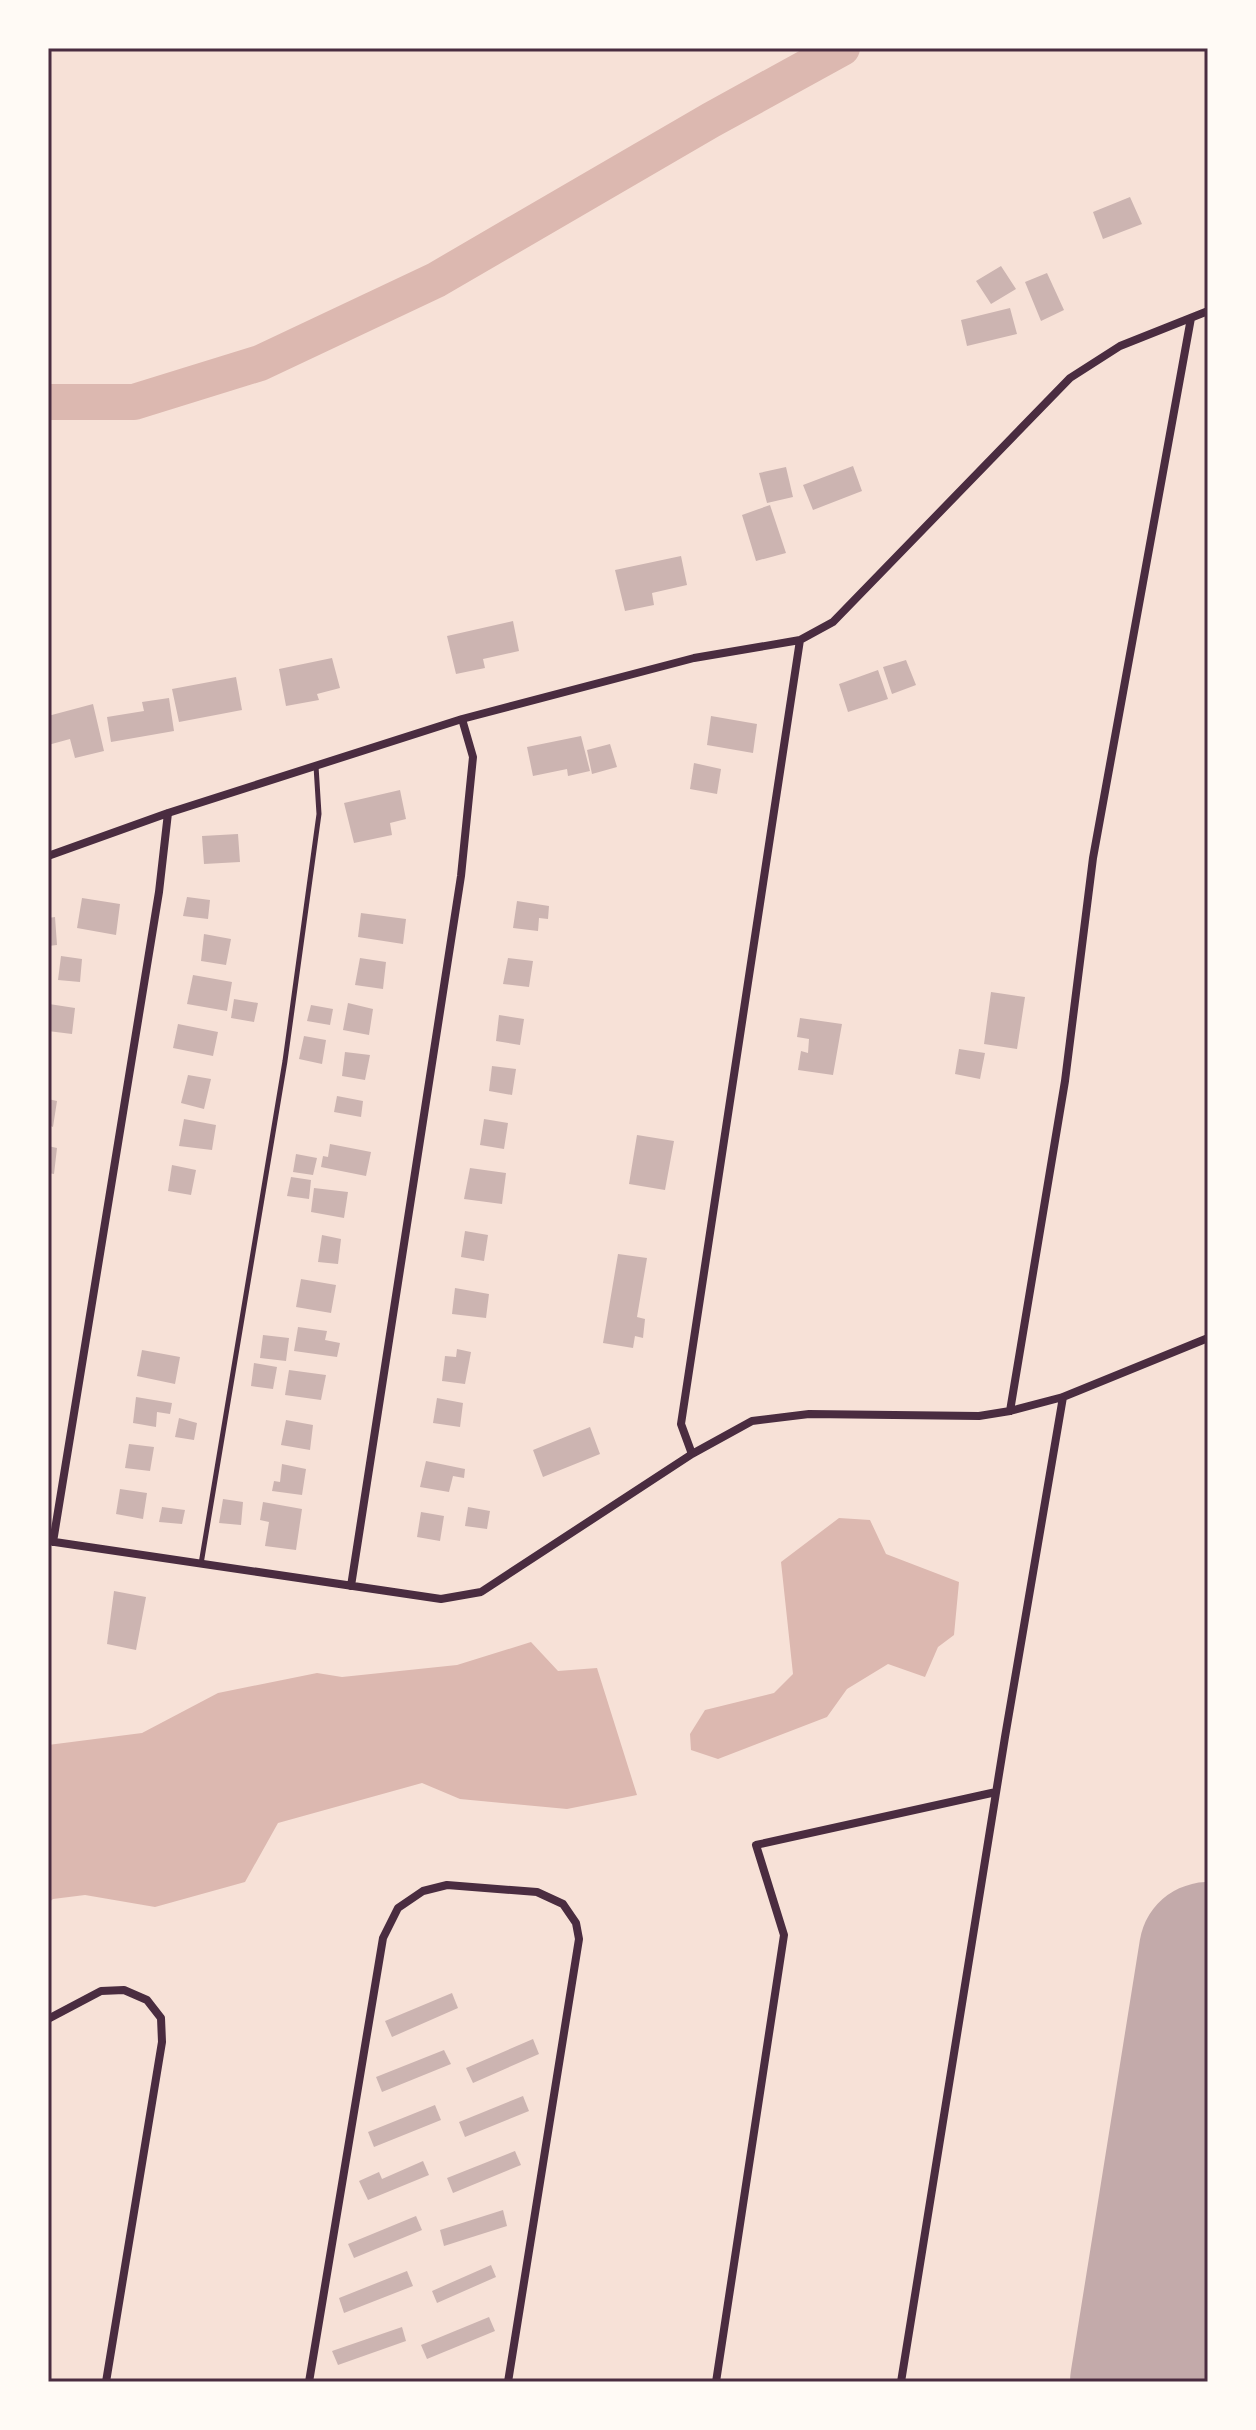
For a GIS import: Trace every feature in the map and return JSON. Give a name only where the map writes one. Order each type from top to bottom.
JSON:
[{"type":"street","points":[[48,856],[168,813],[462,719],[694,658],[800,640],[833,622],[1070,378],[1120,346],[1208,311]]},
{"type":"street","points":[[1010,1411],[1065,1081],[1093,858],[1191,318]]},
{"type":"street","points":[[692,1454],[681,1424],[800,640]]},
{"type":"street","points":[[351,1586],[461,876],[473,757],[462,719]]},
{"type":"street","points":[[168,813],[156,907],[51,1541],[441,1599],[481,1592],[692,1454],[752,1421],[809,1414],[979,1416],[1010,1411],[1063,1397],[1208,1338]]},
{"type":"street","points":[[901,2382],[1063,1397]]},
{"type":"street","points":[[716,2382],[784,1935],[756,1845],[996,1792]]},
{"type":"street","points":[[309,2382],[383,1938],[398,1908],[423,1891],[447,1885],[537,1892],[563,1904],[576,1923],[579,1939],[508,2382]]},
{"type":"street","points":[[48,2019],[101,1991],[124,1990],[147,2000],[161,2018],[162,2042],[106,2382]]},
{"type":"lane","points":[[201,1564],[285,1061],[319,814],[316,766]]},
{"type":"shaded area","points":[[839,1518],[870,1520],[886,1554],[959,1582],[954,1635],[938,1647],[925,1677],[888,1664],[847,1689],[827,1717],[718,1759],[691,1750],[690,1734],[705,1710],[774,1693],[793,1674],[781,1562]]},
{"type":"shaded area","points":[[531,1642],[558,1671],[597,1668],[637,1795],[567,1809],[460,1799],[422,1783],[278,1823],[245,1882],[155,1907],[85,1895],[53,1899],[48,1903],[48,1745],[142,1733],[218,1693],[317,1673],[342,1677],[457,1665]]},
{"type":"building","points":[[1130,197],[1142,224],[1103,239],[1093,212]]},
{"type":"building","points":[[1001,266],[1016,289],[991,304],[976,281]]},
{"type":"building","points":[[1047,273],[1064,310],[1041,321],[1025,282]]},
{"type":"building","points":[[1010,308],[1017,334],[967,346],[961,320]]},
{"type":"building","points":[[853,466],[862,491],[813,510],[803,485]]},
{"type":"building","points":[[786,467],[793,497],[767,503],[759,473]]},
{"type":"building","points":[[770,505],[786,553],[756,561],[742,515]]},
{"type":"building","points":[[681,556],[687,585],[652,593],[654,605],[625,611],[615,570]]},
{"type":"building","points":[[513,621],[519,651],[483,659],[485,668],[456,674],[447,636]]},
{"type":"building","points":[[332,658],[340,688],[317,694],[319,700],[286,706],[279,669]]},
{"type":"building","points":[[906,660],[916,685],[892,694],[883,667]]},
{"type":"building","points":[[878,670],[888,699],[848,712],[839,684]]},
{"type":"building","points":[[236,677],[242,710],[179,722],[172,689]]},
{"type":"building","points":[[169,698],[174,731],[111,742],[107,717],[144,711],[142,702]]},
{"type":"building","points":[[93,704],[104,751],[75,758],[70,739],[48,745],[48,716]]},
{"type":"building","points":[[711,716],[757,724],[753,753],[707,745]]},
{"type":"building","points":[[581,736],[590,771],[568,776],[567,769],[533,776],[527,747]]},
{"type":"building","points":[[610,744],[617,767],[592,774],[587,750]]},
{"type":"building","points":[[694,763],[721,769],[717,794],[690,789]]},
{"type":"building","points":[[400,790],[406,819],[390,823],[392,835],[354,843],[344,803]]},
{"type":"building","points":[[238,834],[240,862],[204,864],[202,836]]},
{"type":"building","points":[[187,897],[210,900],[208,919],[183,916]]},
{"type":"building","points":[[82,898],[120,904],[116,935],[77,928]]},
{"type":"building","points":[[517,901],[549,906],[548,919],[539,918],[538,931],[513,928]]},
{"type":"building","points":[[361,913],[406,919],[403,944],[358,937]]},
{"type":"building","points":[[55,917],[57,945],[48,946],[48,918]]},
{"type":"building","points":[[204,934],[231,939],[226,965],[201,961]]},
{"type":"building","points":[[61,956],[82,959],[80,982],[58,980]]},
{"type":"building","points":[[360,958],[386,962],[383,989],[355,985]]},
{"type":"building","points":[[508,958],[533,961],[529,987],[503,984]]},
{"type":"building","points":[[193,975],[232,982],[227,1011],[187,1004]]},
{"type":"building","points":[[991,992],[1025,997],[1017,1049],[984,1044]]},
{"type":"building","points":[[234,999],[258,1003],[254,1022],[231,1018]]},
{"type":"building","points":[[348,1003],[373,1009],[369,1035],[343,1030]]},
{"type":"building","points":[[49,1004],[75,1008],[72,1034],[48,1031]]},
{"type":"building","points":[[311,1005],[333,1009],[330,1025],[307,1021]]},
{"type":"building","points":[[499,1015],[524,1019],[520,1045],[496,1041]]},
{"type":"building","points":[[800,1018],[842,1024],[833,1075],[798,1070],[801,1051],[808,1053],[809,1039],[797,1037]]},
{"type":"building","points":[[178,1024],[218,1032],[213,1056],[173,1048]]},
{"type":"building","points":[[304,1036],[326,1040],[322,1064],[299,1059]]},
{"type":"building","points":[[959,1049],[985,1053],[980,1079],[955,1074]]},
{"type":"building","points":[[345,1052],[370,1055],[365,1080],[342,1076]]},
{"type":"building","points":[[492,1066],[516,1069],[512,1095],[489,1091]]},
{"type":"building","points":[[188,1075],[211,1079],[204,1109],[181,1103]]},
{"type":"building","points":[[337,1096],[363,1101],[361,1117],[334,1112]]},
{"type":"building","points":[[48,1099],[57,1101],[53,1127],[48,1125]]},
{"type":"building","points":[[184,1119],[216,1125],[212,1150],[179,1146]]},
{"type":"building","points":[[484,1119],[508,1123],[504,1149],[480,1145]]},
{"type":"building","points":[[637,1135],[674,1141],[665,1190],[629,1184]]},
{"type":"building","points":[[330,1144],[371,1152],[366,1176],[321,1167],[323,1156],[328,1157]]},
{"type":"building","points":[[48,1146],[57,1148],[54,1174],[48,1173]]},
{"type":"building","points":[[296,1154],[317,1158],[313,1175],[293,1172]]},
{"type":"building","points":[[172,1165],[196,1170],[191,1195],[168,1191]]},
{"type":"building","points":[[470,1168],[506,1173],[502,1204],[464,1199]]},
{"type":"building","points":[[291,1177],[311,1180],[309,1199],[287,1196]]},
{"type":"building","points":[[314,1188],[348,1192],[344,1218],[311,1212]]},
{"type":"building","points":[[465,1231],[488,1235],[484,1261],[461,1257]]},
{"type":"building","points":[[322,1235],[341,1239],[338,1264],[318,1262]]},
{"type":"building","points":[[618,1254],[647,1258],[637,1317],[645,1319],[643,1338],[635,1336],[633,1348],[603,1343]]},
{"type":"building","points":[[301,1279],[336,1285],[331,1313],[296,1307]]},
{"type":"building","points":[[455,1288],[489,1294],[486,1318],[452,1314]]},
{"type":"building","points":[[298,1327],[327,1331],[325,1340],[340,1343],[337,1357],[294,1351]]},
{"type":"building","points":[[263,1335],[289,1338],[286,1361],[260,1358]]},
{"type":"building","points":[[457,1349],[471,1352],[465,1384],[442,1381],[445,1356],[456,1357]]},
{"type":"building","points":[[142,1350],[180,1357],[175,1384],[137,1376]]},
{"type":"building","points":[[254,1363],[277,1367],[273,1389],[251,1386]]},
{"type":"building","points":[[289,1370],[326,1375],[321,1400],[285,1395]]},
{"type":"building","points":[[136,1397],[172,1403],[170,1414],[157,1412],[156,1427],[133,1423]]},
{"type":"building","points":[[437,1398],[463,1403],[460,1427],[433,1423]]},
{"type":"building","points":[[179,1418],[197,1423],[194,1440],[175,1437]]},
{"type":"building","points":[[286,1420],[313,1425],[310,1450],[281,1445]]},
{"type":"building","points":[[590,1427],[600,1454],[543,1477],[533,1450]]},
{"type":"building","points":[[129,1444],[154,1447],[150,1471],[125,1468]]},
{"type":"building","points":[[426,1461],[465,1469],[464,1478],[453,1476],[449,1492],[420,1487]]},
{"type":"building","points":[[282,1464],[306,1469],[302,1495],[272,1491],[274,1481],[280,1482]]},
{"type":"building","points":[[120,1489],[147,1493],[143,1519],[116,1514]]},
{"type":"building","points":[[223,1499],[243,1502],[241,1525],[219,1523]]},
{"type":"building","points":[[263,1502],[302,1509],[296,1550],[265,1546],[269,1522],[260,1520]]},
{"type":"building","points":[[162,1507],[185,1510],[182,1524],[159,1522]]},
{"type":"building","points":[[468,1507],[490,1511],[487,1529],[465,1526]]},
{"type":"building","points":[[421,1512],[444,1516],[440,1541],[417,1537]]},
{"type":"building","points":[[114,1591],[146,1597],[136,1650],[107,1644]]},
{"type":"building","points":[[452,1993],[458,2008],[392,2037],[385,2021]]},
{"type":"building","points":[[533,2039],[539,2054],[473,2083],[466,2068]]},
{"type":"building","points":[[444,2050],[451,2064],[382,2092],[376,2077]]},
{"type":"building","points":[[523,2096],[529,2111],[465,2137],[459,2122]]},
{"type":"building","points":[[435,2105],[441,2120],[374,2147],[368,2132]]},
{"type":"building","points":[[515,2151],[521,2165],[453,2193],[447,2178]]},
{"type":"building","points":[[423,2161],[429,2175],[368,2200],[359,2181],[379,2172],[382,2179]]},
{"type":"building","points":[[503,2210],[507,2226],[444,2246],[440,2230]]},
{"type":"building","points":[[416,2216],[422,2230],[354,2258],[348,2244]]},
{"type":"building","points":[[491,2265],[496,2277],[437,2303],[432,2291]]},
{"type":"building","points":[[407,2271],[413,2286],[344,2313],[339,2298]]},
{"type":"building","points":[[489,2317],[495,2331],[427,2359],[421,2345]]},
{"type":"building","points":[[402,2327],[406,2341],[338,2365],[332,2351]]},
{"type":"waterway","points":[[48,402],[134,402],[260,363],[436,280],[711,120],[842,48]]},
{"type":"runway","points":[[1139,2382],[1208,1951]]}]
